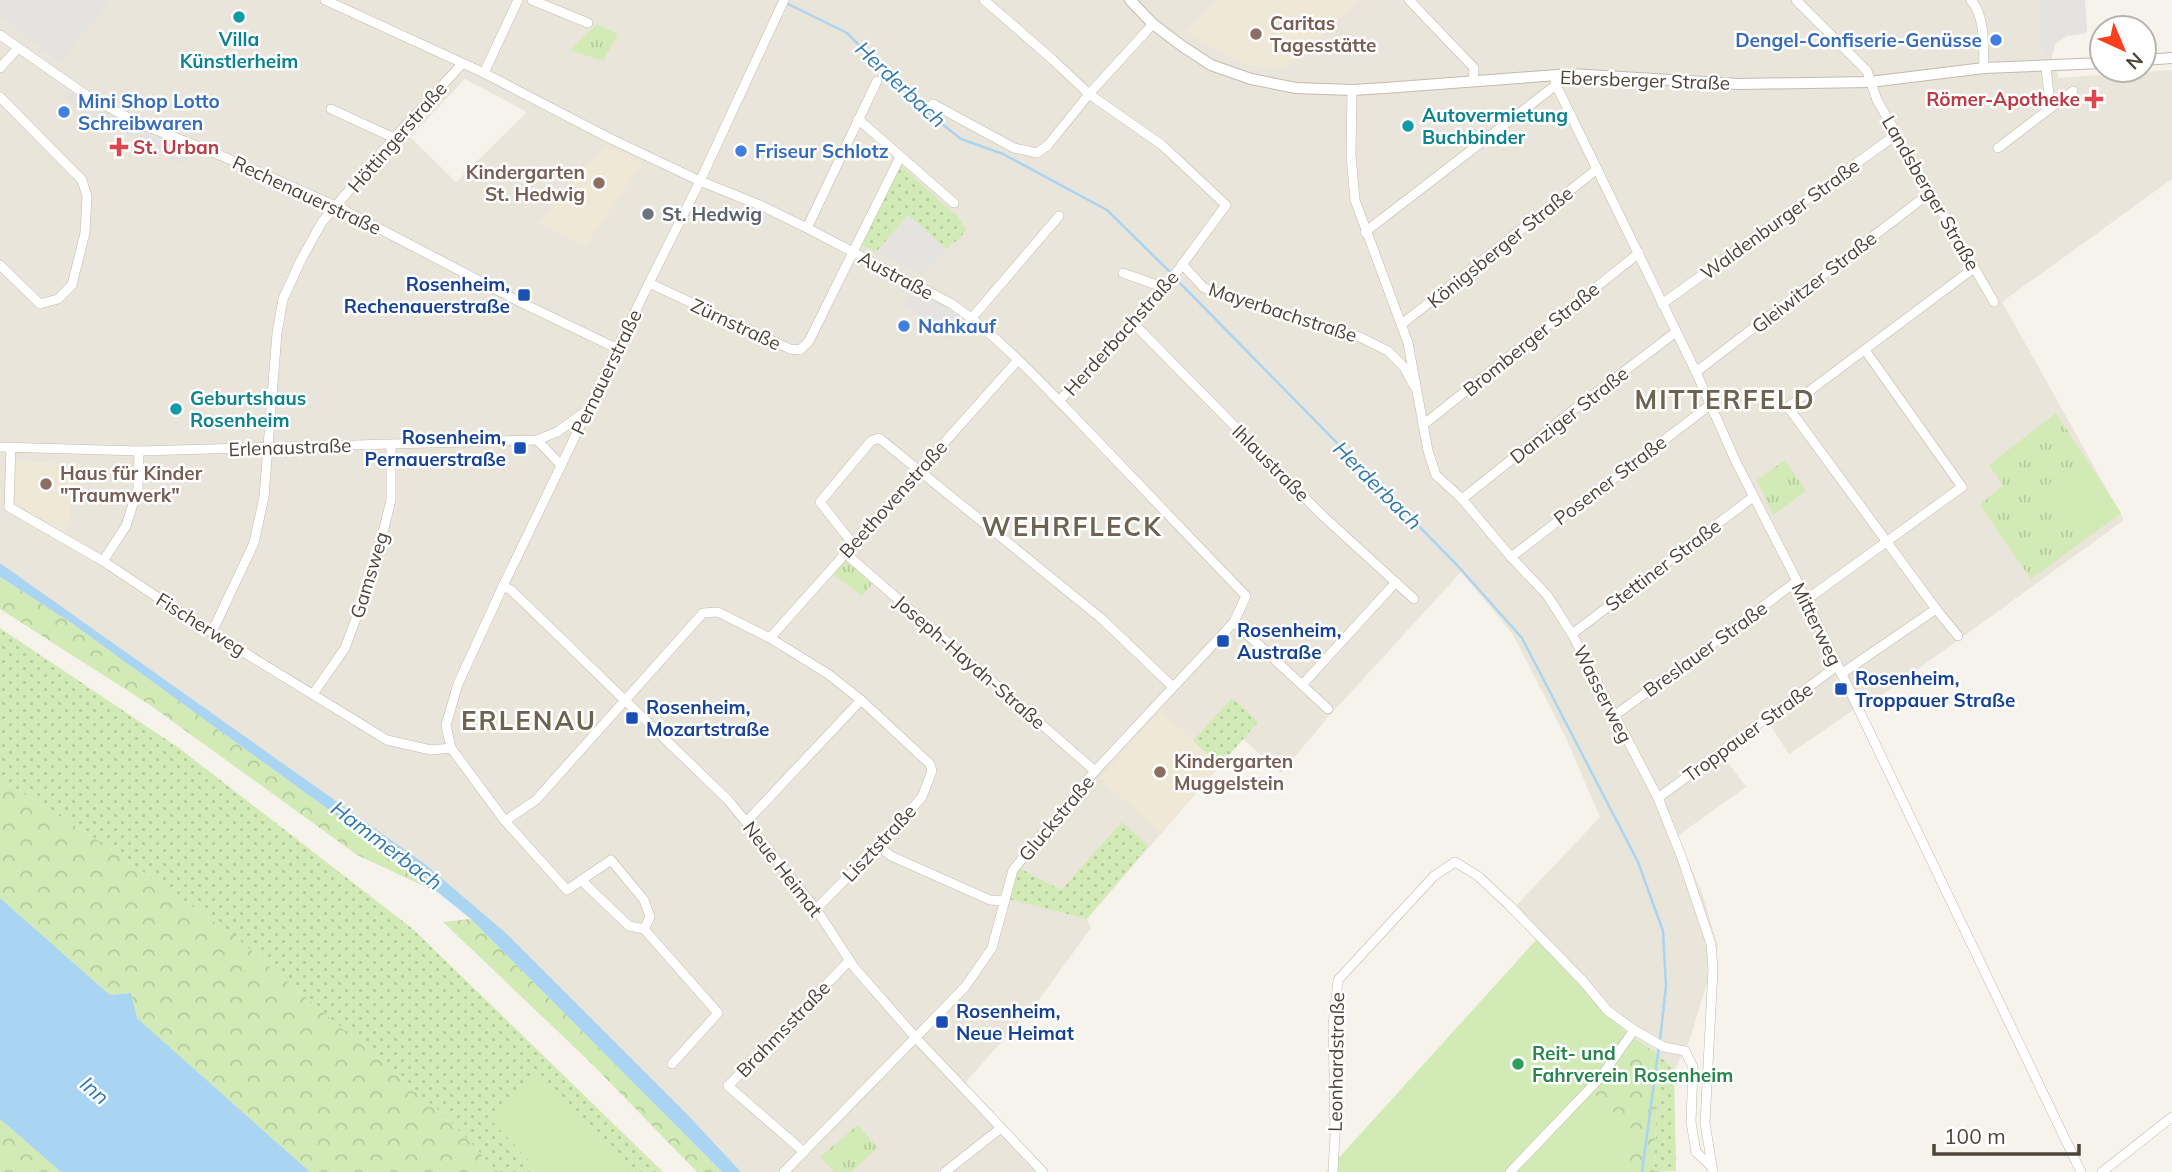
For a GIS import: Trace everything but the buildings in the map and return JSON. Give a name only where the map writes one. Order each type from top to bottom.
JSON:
[{"type":"street","name":"Austraße","points":[[325,0],[484,73],[609,138],[700,181],[762,206],[952,304],[1018,360],[1246,596],[1234,622]]},
{"type":"street","points":[[484,73],[519,0]]},
{"type":"street","points":[[532,0],[588,23]]},
{"type":"street","name":"Pernauerstraße","points":[[451,748],[446,725],[458,684],[784,0]]},
{"type":"street","points":[[984,0],[1090,94],[1162,145],[1226,205],[1182,265]]},
{"type":"street","name":"Ebersberger Straße","points":[[1130,0],[1153,24],[1211,65],[1251,79],[1296,88],[1352,90],[1473,82],[1556,81],[1571,74],[1738,84],[1870,82],[1984,68],[2088,64]]},
{"type":"street","name":"Landsberger Straße","points":[[1796,0],[1867,71],[1877,100],[1994,302]]},
{"type":"street","points":[[1971,0],[1977,7],[1982,28],[1984,68]]},
{"type":"street","points":[[1416,2],[1474,68],[1473,82]]},
{"type":"street","points":[[933,104],[1014,148],[1037,153],[1048,145],[1153,24]]},
{"type":"street","name":"Rechenauerstraße","points":[[0,36],[86,95],[136,122],[336,206],[520,302],[618,349]]},
{"type":"street","points":[[0,68],[17,49]]},
{"type":"street","name":"Höttingerstraße","points":[[212,632],[254,543],[264,497],[277,336],[284,299],[322,222],[462,64]]},
{"type":"street","points":[[2046,67],[2049,95],[2055,104]]},
{"type":"street","points":[[807,228],[877,81]]},
{"type":"street","points":[[1365,232],[1556,81]]},
{"type":"street","name":"Mitterweg","points":[[1556,81],[1753,497],[1797,581],[2081,1172]]},
{"type":"street","name":"Wasserweg","points":[[1352,90],[1351,155],[1354,200],[1408,343],[1428,451],[1436,475],[1462,499],[1511,557],[1548,595],[1572,635],[1658,797],[1711,944],[1713,969],[1705,1124],[1712,1169]]},
{"type":"street","points":[[1998,148],[2073,91]]},
{"type":"street","points":[[0,97],[82,180],[87,196],[85,233],[72,285],[58,299],[40,304],[0,265]]},
{"type":"street","points":[[331,109],[394,138]]},
{"type":"street","points":[[858,119],[954,203]]},
{"type":"street","name":"Waldenburger Straße","points":[[1662,304],[1897,134]]},
{"type":"street","points":[[852,252],[900,157]]},
{"type":"street","name":"Königsberger Straße","points":[[1402,324],[1597,169]]},
{"type":"street","name":"Gleiwitzer Straße","points":[[1696,372],[1931,192]]},
{"type":"street","points":[[971,318],[1059,216]]},
{"type":"street","name":"Zürnstraße","points":[[649,283],[790,349],[800,349],[809,341],[852,252]]},
{"type":"street","name":"Bromberger Straße","points":[[1423,425],[1639,253]]},
{"type":"street","name":"Herderbachstraße","points":[[1059,401],[1166,287],[1182,265]]},
{"type":"street","name":"Mayerbachstraße","points":[[1182,265],[1204,288],[1360,337],[1388,351],[1404,367],[1418,393]]},
{"type":"street","points":[[1958,636],[1788,407],[1974,268]]},
{"type":"street","points":[[1123,273],[1166,287]]},
{"type":"street","name":"Ihlaustraße","points":[[1133,323],[1324,516],[1414,599]]},
{"type":"street","name":"Danziger Straße","points":[[1462,499],[1676,332]]},
{"type":"street","points":[[1806,600],[1962,487],[1865,350]]},
{"type":"street","name":"Beethovenstraße","points":[[770,638],[1018,360]]},
{"type":"street","name":"Posener Straße","points":[[1511,557],[1710,405]]},
{"type":"street","name":"Erlenaustraße","points":[[0,447],[139,451],[537,440],[557,432],[588,411]]},
{"type":"street","points":[[853,544],[820,502],[871,441],[879,438],[1102,619],[1172,686]]},
{"type":"street","points":[[537,440],[561,465]]},
{"type":"street","name":"Gamsweg","points":[[313,694],[345,648],[373,573],[391,500],[391,445]]},
{"type":"street","name":"Fischerweg","points":[[11,447],[9,507],[103,561],[387,740],[431,750],[451,748]]},
{"type":"street","points":[[103,561],[126,526],[138,488],[139,451]]},
{"type":"street","name":"Stettiner Straße","points":[[1572,635],[1753,497]]},
{"type":"street","name":"Joseph-Haydn-Straße","points":[[845,553],[1095,771]]},
{"type":"street","name":"Breslauer Straße","points":[[1614,716],[1797,581]]},
{"type":"street","points":[[1302,685],[1396,582]]},
{"type":"street","name":"Neue Heimat","points":[[503,586],[511,590],[729,801],[816,909],[849,961],[916,1038],[1043,1172]]},
{"type":"street","name":"Troppauer Straße","points":[[1658,797],[1839,670],[1936,609]]},
{"type":"street","points":[[505,821],[536,800],[703,613],[718,612],[770,638],[828,674],[861,700],[747,821]]},
{"type":"street","points":[[1234,622],[1328,709]]},
{"type":"street","name":"Gluckstraße","points":[[784,1172],[965,987],[992,948],[1013,870],[1095,771],[1234,622]]},
{"type":"street","name":"Lisztstraße","points":[[816,909],[922,797],[932,771],[930,764],[861,700]]},
{"type":"street","points":[[451,748],[505,821],[567,890],[611,860],[645,900],[650,917],[644,929]]},
{"type":"street","points":[[878,846],[891,856],[990,900],[1003,901]]},
{"type":"street","name":"Leonhardstraße","points":[[1332,1172],[1335,1134],[1333,1025],[1338,980],[1434,876],[1455,862],[1478,876],[1510,906]]},
{"type":"street","points":[[581,880],[629,926],[644,929],[718,1013],[672,1065]]},
{"type":"street","name":"Wasserweg","points":[[1510,906],[1582,979],[1608,1011],[1664,1047],[1685,1051],[1693,1067],[1690,1122],[1696,1152],[1712,1169]]},
{"type":"street","name":"Brahmsstraße","points":[[804,1152],[728,1086],[849,961]]},
{"type":"street","points":[[1510,1172],[1600,1078],[1634,1030]]},
{"type":"street","points":[[2102,1172],[2172,1117]]},
{"type":"street","points":[[946,1172],[1001,1128]]},
{"type":"shaded area","points":[[0,0],[2085,0],[2087,33],[2067,36],[2055,44],[2051,59],[2059,78],[2088,76],[2088,84],[2158,84],[2158,71],[2172,70],[2172,179],[2002,302],[2124,520],[1867,706],[1852,711],[1789,754],[1768,722],[1723,756],[1746,787],[1677,836],[1702,893],[1718,947],[1689,1042],[1674,1071],[1659,1055],[1630,1035],[1603,1011],[1537,939],[1516,906],[1600,817],[1565,736],[1512,633],[1461,572],[1330,715],[1281,773],[1243,739],[1087,919],[1091,928],[1038,1001],[964,1084],[1046,1172],[741,1172],[686,1113],[507,934],[425,864],[0,563]],"holes":[[[465,79],[527,112],[456,182],[410,137]]]},
{"type":"shaded area","points":[[0,0],[110,0],[60,63],[0,16]]},
{"type":"shaded area","name":"Caritas Tagesstätte","points":[[1219,0],[1359,0],[1285,69],[1247,65],[1186,31]]},
{"type":"shaded area","points":[[2040,0],[2085,0],[2087,33],[2067,36],[2055,44],[2051,59],[2040,47]]},
{"type":"shaded area","points":[[68,88],[133,128],[191,153],[180,163],[69,103],[62,95]]},
{"type":"shaded area","name":"Kindergarten St. Hedwig","points":[[607,145],[642,163],[585,247],[538,223],[554,207],[551,204]]},
{"type":"shaded area","points":[[909,215],[946,249],[923,274],[876,252]]},
{"type":"shaded area","points":[[915,291],[939,302],[965,322],[947,340],[904,304]]},
{"type":"shaded area","name":"Haus für Kinder \"Traumwerk\"","points":[[17,461],[81,464],[65,534],[14,503]]},
{"type":"shaded area","name":"Kindergarten Muggelstein","points":[[1160,710],[1220,765],[1160,833],[1100,778]]},
{"type":"green space","points":[[597,24],[618,34],[603,61],[570,50]]},
{"type":"green space","points":[[901,166],[958,217],[966,229],[960,238],[946,249],[908,215],[876,252],[861,245]]},
{"type":"green space","points":[[2056,413],[2121,513],[2031,579],[1980,505],[2003,485],[1989,465]]},
{"type":"green space","points":[[2085,458],[2121,513],[2088,537],[2049,483]]},
{"type":"green space","points":[[1785,460],[1806,491],[1773,515],[1757,480]]},
{"type":"green space","points":[[845,560],[872,584],[862,596],[831,573]]},
{"type":"green space","points":[[0,577],[70,622],[443,895],[357,855],[150,705],[0,609]]},
{"type":"green space","points":[[0,628],[179,748],[414,930],[663,1172],[498,1172],[445,1116],[234,936],[99,841],[0,779]]},
{"type":"green space","points":[[1232,698],[1258,722],[1220,765],[1193,741]]},
{"type":"green space","points":[[0,779],[99,841],[234,936],[445,1116],[498,1172],[310,1172],[137,1018],[131,993],[110,995],[0,898]]},
{"type":"green space","points":[[1122,822],[1148,846],[1087,919],[1008,898],[1019,868],[1061,890]]},
{"type":"green space","points":[[471,919],[722,1172],[697,1172],[590,1062],[443,922]]},
{"type":"green space","name":"Reit- und Fahrverein Rosenheim","points":[[1537,939],[1603,1011],[1630,1035],[1594,1094],[1632,1129],[1627,1172],[1326,1172]]},
{"type":"green space","points":[[1630,1035],[1659,1055],[1654,1171],[1676,1172],[1627,1172],[1631,1129],[1594,1094]]},
{"type":"green space","points":[[1659,1055],[1674,1071],[1676,1171],[1654,1171]]},
{"type":"green space","points":[[534,1073],[628,1172],[540,1172],[488,1117]]},
{"type":"green space","points":[[0,1119],[61,1172],[0,1172]]},
{"type":"green space","points":[[858,1125],[878,1148],[851,1172],[834,1172],[820,1157]]},
{"type":"water","name":"Hammerbach","points":[[0,563],[425,864],[507,934],[686,1113],[741,1172],[722,1172],[471,919],[394,857],[70,622],[0,577]]},
{"type":"water","name":"Inn","points":[[0,898],[110,995],[131,993],[137,1018],[310,1172],[61,1172],[0,1119]]},
{"type":"waterway","name":"Herderbach","points":[[786,3],[847,33],[918,105],[961,139],[1003,154],[1107,210],[1171,273]]},
{"type":"waterway","name":"Herderbach","points":[[1175,278],[1457,565],[1522,638],[1638,862],[1663,931],[1666,986],[1660,1040]]},
{"type":"waterway","name":"Herderbach","points":[[1642,1172],[1659,1046]]},
{"type":"place","name":"Villa Künstlerheim","points":[[239,17]]},
{"type":"place","name":"Caritas Tagesstätte","points":[[1256,34]]},
{"type":"place","name":"Dengel-Confiserie-Genüsse","points":[[1996,40]]},
{"type":"place","name":"Römer-Apotheke","points":[[2094,99]]},
{"type":"place","name":"Mini Shop Lotto Schreibwaren","points":[[64,112]]},
{"type":"place","name":"Autovermietung Buchbinder","points":[[1408,126]]},
{"type":"place","name":"St. Urban","points":[[119,147]]},
{"type":"place","name":"Friseur Schlotz","points":[[741,151]]},
{"type":"place","name":"Kindergarten St. Hedwig","points":[[599,183]]},
{"type":"place","name":"St. Hedwig","points":[[648,214]]},
{"type":"place","name":"Rosenheim, Rechenauerstraße","points":[[524,295]]},
{"type":"place","name":"Nahkauf","points":[[904,326]]},
{"type":"place","name":"Geburtshaus Rosenheim","points":[[176,409]]},
{"type":"place","name":"Rosenheim, Pernauerstraße","points":[[520,448]]},
{"type":"place","name":"Haus für Kinder \"Traumwerk\"","points":[[46,484]]},
{"type":"place","name":"Rosenheim, Austraße","points":[[1223,641]]},
{"type":"place","name":"Rosenheim, Troppauer Straße","points":[[1841,689]]},
{"type":"place","name":"Rosenheim, Mozartstraße","points":[[632,718]]},
{"type":"place","name":"Kindergarten Muggelstein","points":[[1160,772]]},
{"type":"place","name":"Rosenheim, Neue Heimat","points":[[942,1022]]},
{"type":"place","name":"Reit- und Fahrverein Rosenheim","points":[[1518,1064]]},
{"type":"district","name":"MITTERFELD","points":[[1725,399]]},
{"type":"district","name":"WEHRFLECK","points":[[1072,526]]},
{"type":"district","name":"ERLENAU","points":[[529,720]]}]
